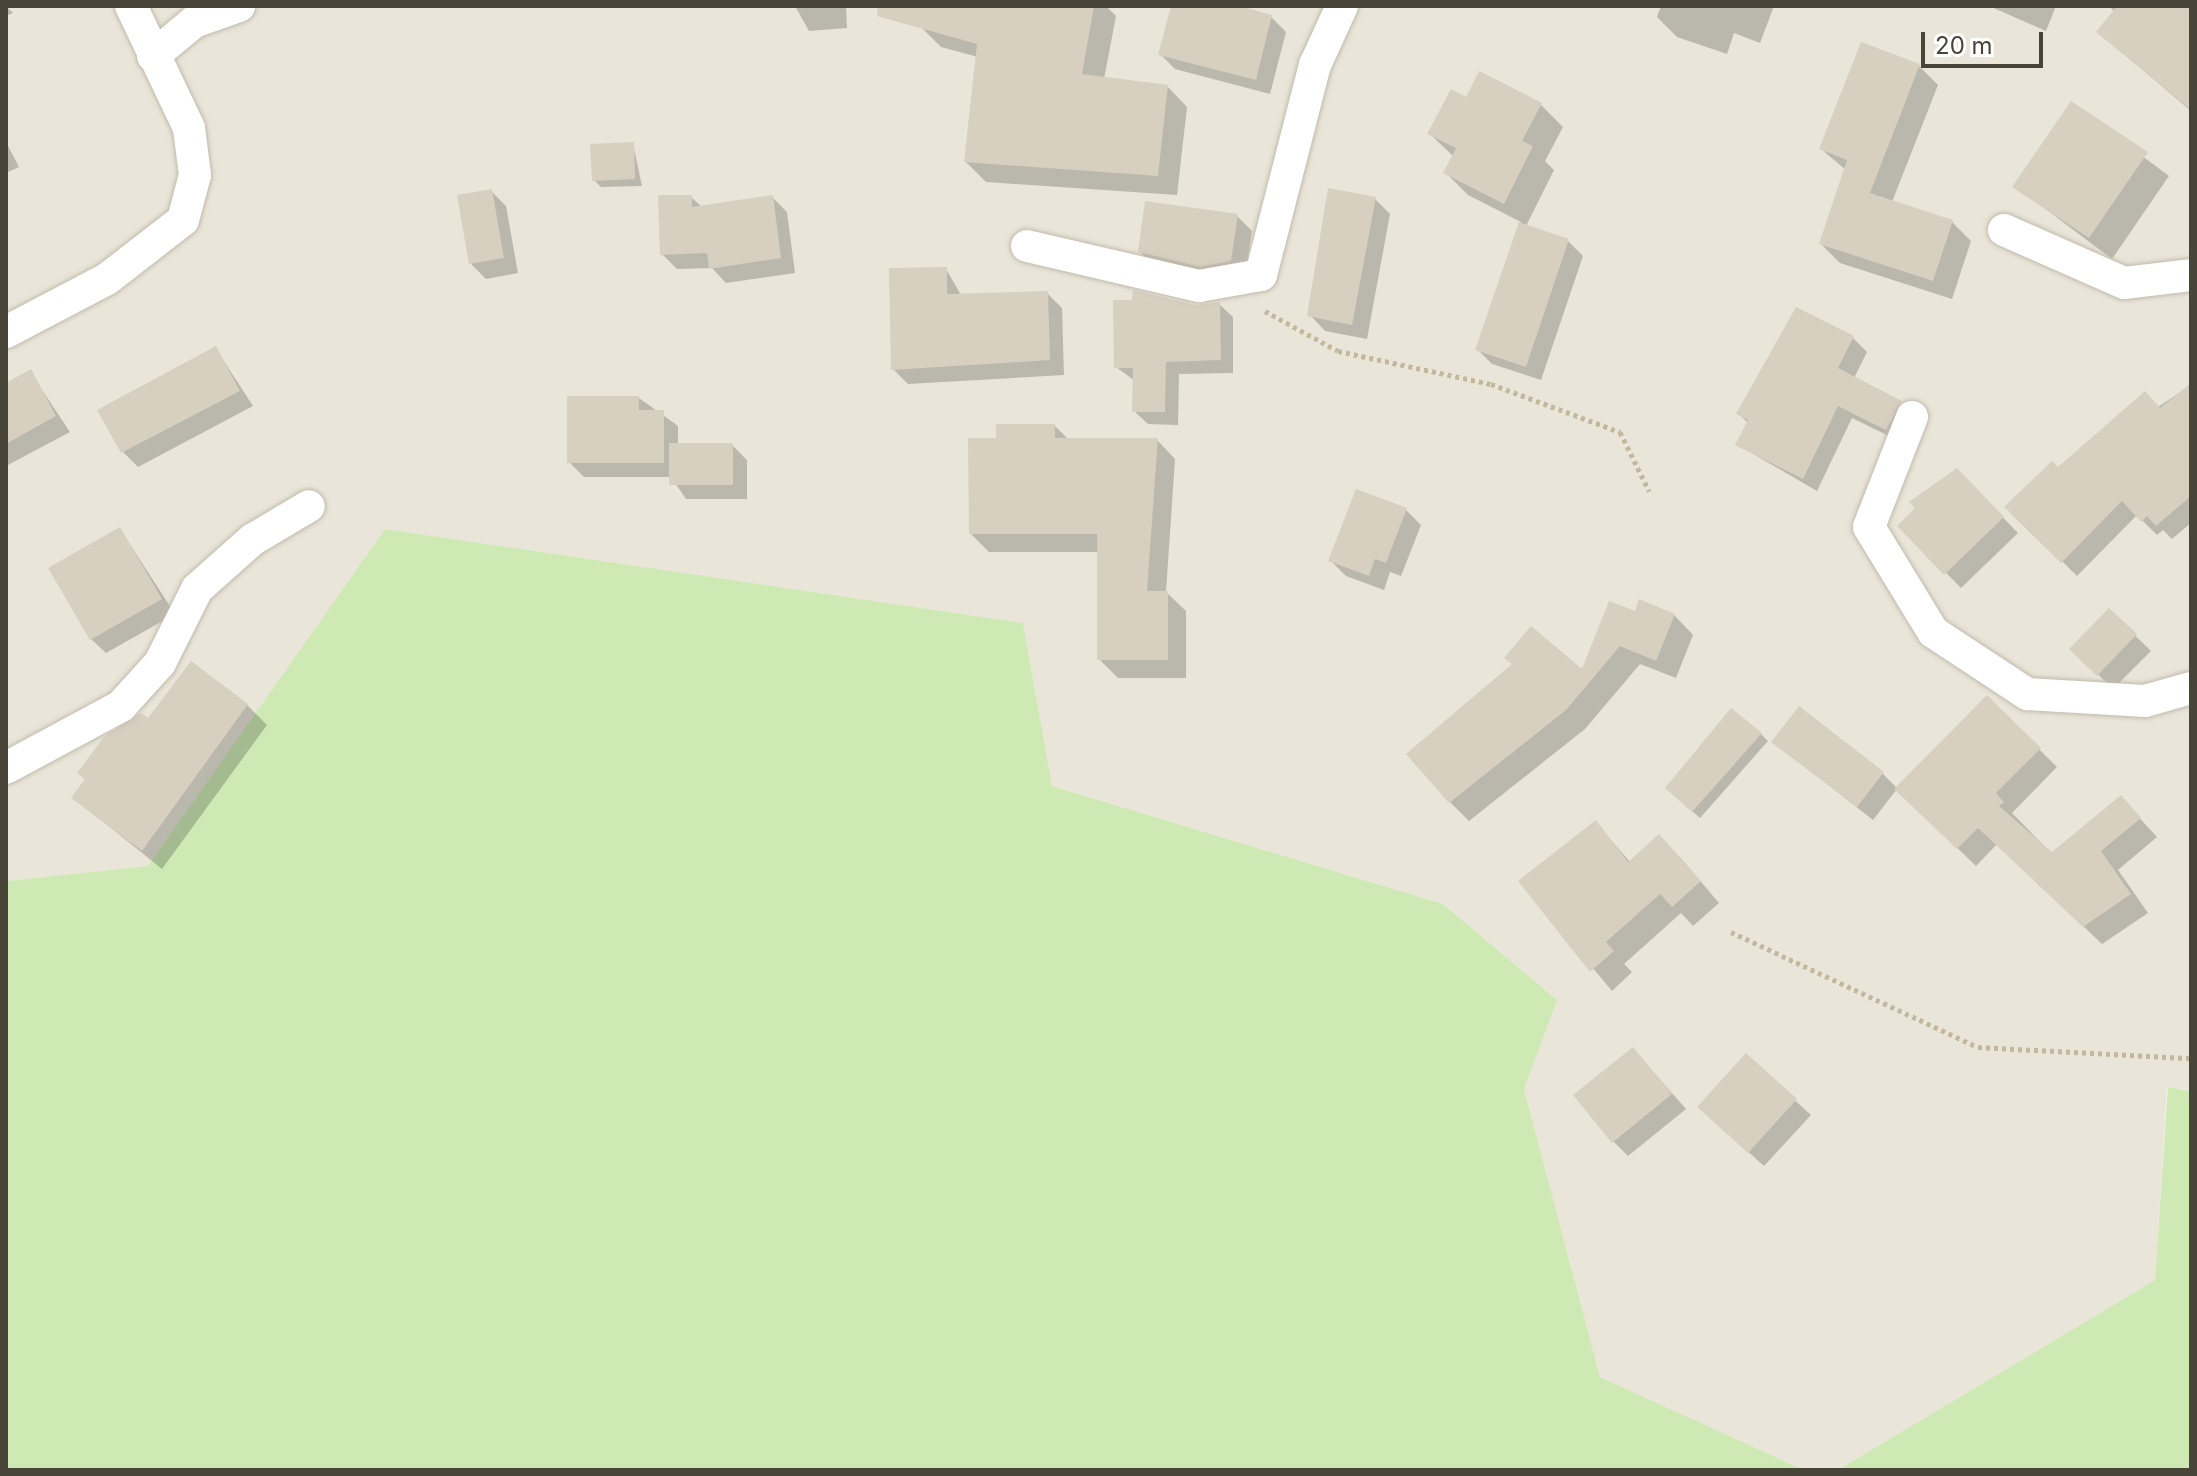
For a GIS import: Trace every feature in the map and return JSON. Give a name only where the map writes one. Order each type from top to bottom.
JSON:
[{"type":"street","points":[[6,332],[107,279],[183,220],[195,175],[189,128],[131,6]]},
{"type":"street","points":[[153,56],[194,22],[239,6]]},
{"type":"street","points":[[1027,246],[1199,286],[1261,275],[1315,65],[1342,6]]},
{"type":"street","points":[[2004,230],[2124,283],[2191,275]]},
{"type":"street","points":[[1912,417],[1869,527],[1933,632],[2027,694],[2145,701],[2191,688]]},
{"type":"street","points":[[6,768],[121,706],[160,663],[197,589],[252,540],[309,506]]},
{"type":"path","points":[[1240,279],[1266,313],[1338,351],[1491,384],[1620,432],[1649,491]]},
{"type":"path","points":[[1731,932],[1978,1047],[2191,1058]]},
{"type":"shaded area","points":[[6,6],[2191,6],[2191,1092],[2167,1087],[2155,1280],[1838,1470],[1804,1470],[1600,1377],[1524,1089],[1556,999],[1443,904],[1052,786],[1023,623],[385,529],[148,866],[6,881]]},
{"type":"green space","points":[[385,529],[1023,623],[1052,786],[1443,904],[1557,1000],[1524,1089],[1600,1377],[1804,1470],[6,1470],[6,881],[148,866]]},
{"type":"green space","points":[[2168,1087],[2191,1092],[2191,1470],[1838,1470],[2155,1280]]},
{"type":"building","points":[[878,6],[1094,6],[1082,74],[1168,85],[1158,176],[964,162],[977,44],[877,16]]},
{"type":"building","points":[[1171,6],[1239,6],[1272,15],[1256,80],[1158,55]]},
{"type":"building","points":[[2117,6],[2191,6],[2191,110],[2096,32]]},
{"type":"building","points":[[1861,42],[1920,64],[1870,193],[1953,220],[1933,281],[1819,244],[1847,160],[1819,149]]},
{"type":"building","points":[[1479,71],[1542,103],[1522,141],[1533,146],[1504,204],[1443,173],[1456,148],[1427,134],[1451,89],[1466,97]]},
{"type":"building","points":[[2071,101],[2148,152],[2089,238],[2012,187]]},
{"type":"building","points":[[634,142],[635,179],[592,181],[590,144]]},
{"type":"building","points":[[1328,188],[1376,197],[1352,325],[1307,316]]},
{"type":"building","points":[[492,189],[504,258],[469,264],[457,195]]},
{"type":"building","points":[[658,195],[692,195],[692,207],[773,195],[781,258],[709,269],[707,253],[660,255]]},
{"type":"building","points":[[1145,201],[1238,214],[1231,261],[1200,267],[1138,252]]},
{"type":"building","points":[[1519,222],[1569,239],[1526,367],[1475,350]]},
{"type":"building","points":[[947,267],[947,294],[1048,291],[1050,360],[891,370],[889,268]]},
{"type":"building","points":[[1133,290],[1195,305],[1220,302],[1221,360],[1166,362],[1165,412],[1132,412],[1133,368],[1114,368],[1113,300],[1132,300]]},
{"type":"building","points":[[1796,307],[1854,336],[1838,368],[1902,401],[1886,430],[1838,406],[1803,479],[1735,445],[1748,420],[1736,414]]},
{"type":"building","points":[[216,346],[240,391],[121,453],[97,410]]},
{"type":"building","points":[[31,369],[56,416],[6,444],[6,383]]},
{"type":"building","points":[[2191,383],[2191,496],[2156,526],[2147,516],[2141,522],[2122,501],[2061,563],[2004,507],[2052,461],[2058,467],[2145,391],[2160,408]]},
{"type":"building","points":[[567,396],[639,396],[639,410],[664,410],[664,463],[567,463]]},
{"type":"building","points":[[996,424],[1055,424],[1055,438],[1158,438],[1147,591],[1168,591],[1168,660],[1097,660],[1097,534],[969,534],[968,438],[996,438]]},
{"type":"building","points":[[669,443],[733,443],[733,485],[669,485]]},
{"type":"building","points":[[1957,468],[2004,517],[1944,575],[1897,526],[1915,508],[1909,502]]},
{"type":"building","points":[[1356,489],[1407,508],[1386,563],[1375,559],[1369,576],[1328,561]]},
{"type":"building","points":[[120,527],[162,599],[90,640],[48,568]]},
{"type":"building","points":[[1639,599],[1675,614],[1656,661],[1620,646],[1566,710],[1449,803],[1406,754],[1512,664],[1504,658],[1531,626],[1582,669],[1609,601],[1635,611]]},
{"type":"building","points":[[2109,608],[2137,634],[2097,676],[2069,649]]},
{"type":"building","points":[[191,661],[248,704],[142,851],[71,798],[85,779],[77,773],[104,737],[141,713],[148,718]]},
{"type":"building","points":[[1987,695],[2041,748],[1996,793],[2004,802],[1999,806],[2052,852],[2121,795],[2141,818],[2101,851],[2131,894],[2083,927],[1978,828],[1957,849],[1894,789]]},
{"type":"building","points":[[1799,706],[1884,772],[1857,807],[1771,742]]},
{"type":"building","points":[[1731,708],[1762,733],[1692,812],[1665,788]]},
{"type":"building","points":[[1596,820],[1628,862],[1659,834],[1701,881],[1672,907],[1660,894],[1606,942],[1614,951],[1590,972],[1518,881]]},
{"type":"building","points":[[1633,1047],[1672,1094],[1612,1143],[1573,1095]]},
{"type":"building","points":[[1746,1053],[1797,1099],[1748,1153],[1697,1107]]}]
